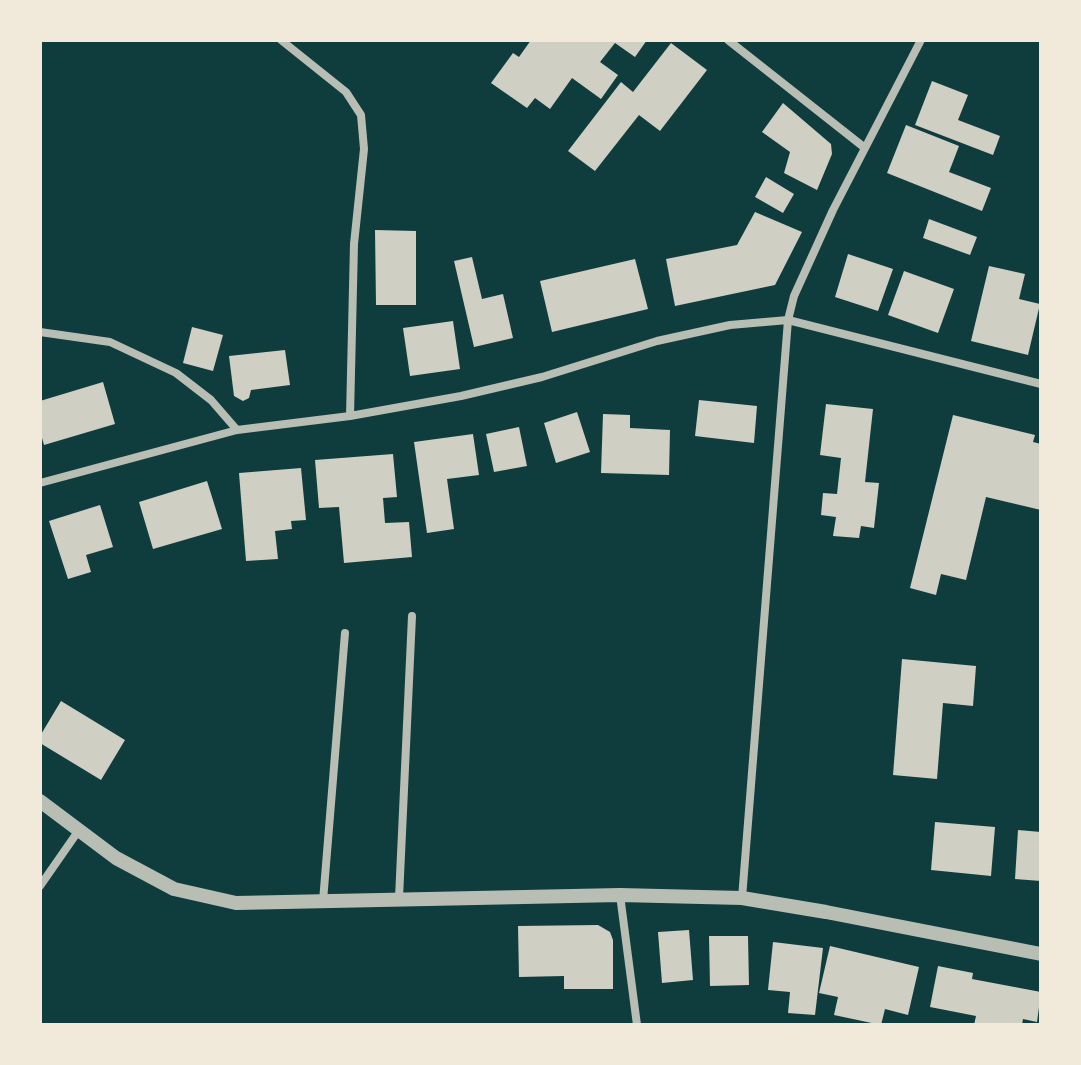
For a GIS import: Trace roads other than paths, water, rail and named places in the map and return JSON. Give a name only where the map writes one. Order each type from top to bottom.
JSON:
[{"type":"street","points":[[281,40],[346,92],[361,115],[364,149],[354,244],[350,416]]},
{"type":"street","points":[[728,40],[865,148]]},
{"type":"street","points":[[742,898],[788,320],[794,296],[921,40]]},
{"type":"street","points":[[40,483],[237,430],[350,416],[461,396],[542,377],[657,341],[730,325],[788,320],[1041,384]]},
{"type":"street","points":[[40,332],[110,342],[176,373],[211,400],[237,430]]},
{"type":"street","points":[[399,898],[412,616]]},
{"type":"street","points":[[323,901],[345,633]]},
{"type":"street","points":[[40,801],[116,858],[174,889],[236,903],[620,895],[742,898],[1041,954]]},
{"type":"street","points":[[40,886],[79,830]]},
{"type":"street","points":[[620,895],[637,1025]]}]
